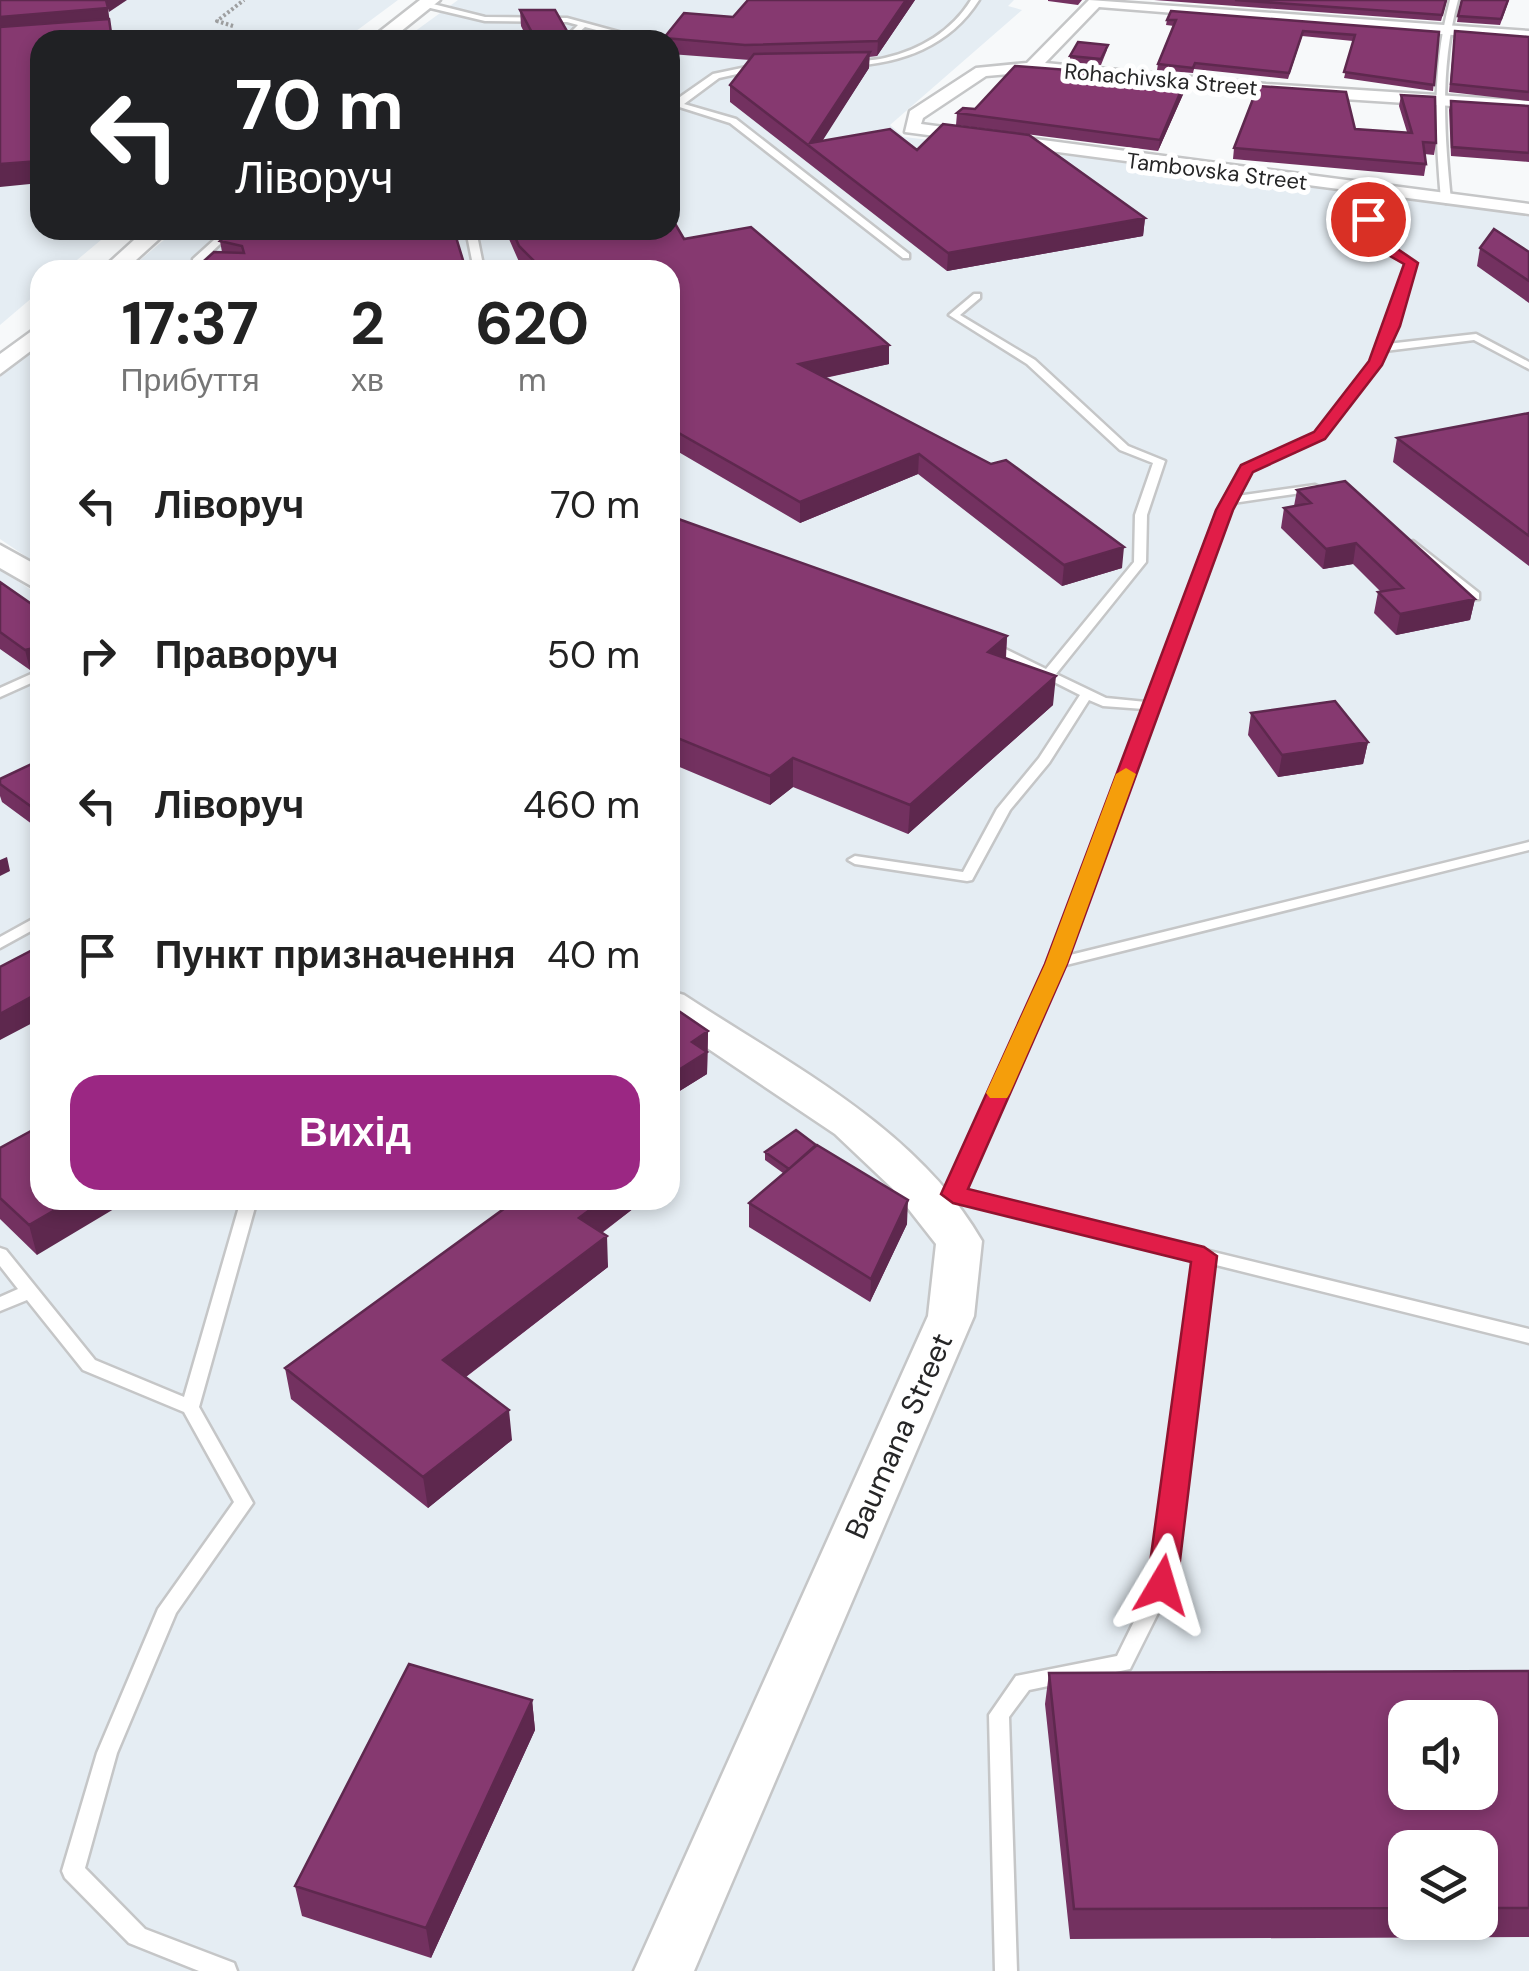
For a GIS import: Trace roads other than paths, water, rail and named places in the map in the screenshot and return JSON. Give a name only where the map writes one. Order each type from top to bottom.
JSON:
[{"type":"main road","points":[[0,554],[30,574]]},
{"type":"main road","name":"Baumana Street","points":[[664,1971],[952,1316],[958,1240],[942,1200],[908,1177],[850,1124],[680,1011]]},
{"type":"street","points":[[1032,66],[1096,1],[1529,36]]},
{"type":"street","points":[[391,30],[428,2]]},
{"type":"street","name":"Rohachivska Street","points":[[910,122],[982,71],[1032,66],[1529,106]]},
{"type":"street","name":"Tambovska Street","points":[[910,122],[911,128],[934,134],[1529,209]]},
{"type":"street","points":[[124,260],[146,240]]},
{"type":"street","points":[[0,367],[30,341]]},
{"type":"lane","points":[[835,63],[890,62],[956,24],[975,0]]},
{"type":"lane","points":[[1446,200],[1436,99],[1454,0]]},
{"type":"lane","points":[[428,2],[485,18],[584,24],[606,30]]},
{"type":"lane","points":[[577,30],[584,24]]},
{"type":"lane","points":[[680,99],[716,76],[748,66],[777,66]]},
{"type":"lane","points":[[680,106],[733,120],[906,256]]},
{"type":"lane","points":[[1358,212],[1368,219],[1380,244],[1411,263],[1382,348],[1320,436],[1246,469],[1230,500],[1056,964],[942,1200],[1204,1256],[1529,1336]]},
{"type":"lane","points":[[197,260],[219,240]]},
{"type":"lane","points":[[977,296],[954,315],[1031,362],[1124,448],[1159,461],[1140,515],[1140,562],[1048,675]]},
{"type":"lane","points":[[1382,348],[1476,337],[1529,366]]},
{"type":"lane","points":[[1230,500],[1336,486]]},
{"type":"lane","points":[[1400,534],[1475,596]]},
{"type":"lane","points":[[979,641],[1103,702],[1152,706]]},
{"type":"lane","points":[[0,693],[30,679]]},
{"type":"lane","points":[[855,860],[967,877],[1004,809],[1044,760],[1087,694]]},
{"type":"lane","points":[[1056,964],[1529,846]]},
{"type":"lane","points":[[0,943],[30,926]]},
{"type":"lane","points":[[190,1407],[246,1210]]},
{"type":"lane","points":[[0,1254],[89,1365],[190,1407],[244,1502],[168,1609],[107,1753],[73,1871],[136,1936],[226,1971]]},
{"type":"lane","points":[[1006,1971],[998,1714],[1023,1682],[1123,1664],[1162,1585],[1204,1256]]},
{"type":"lane","points":[[0,1305],[31,1290]]}]
